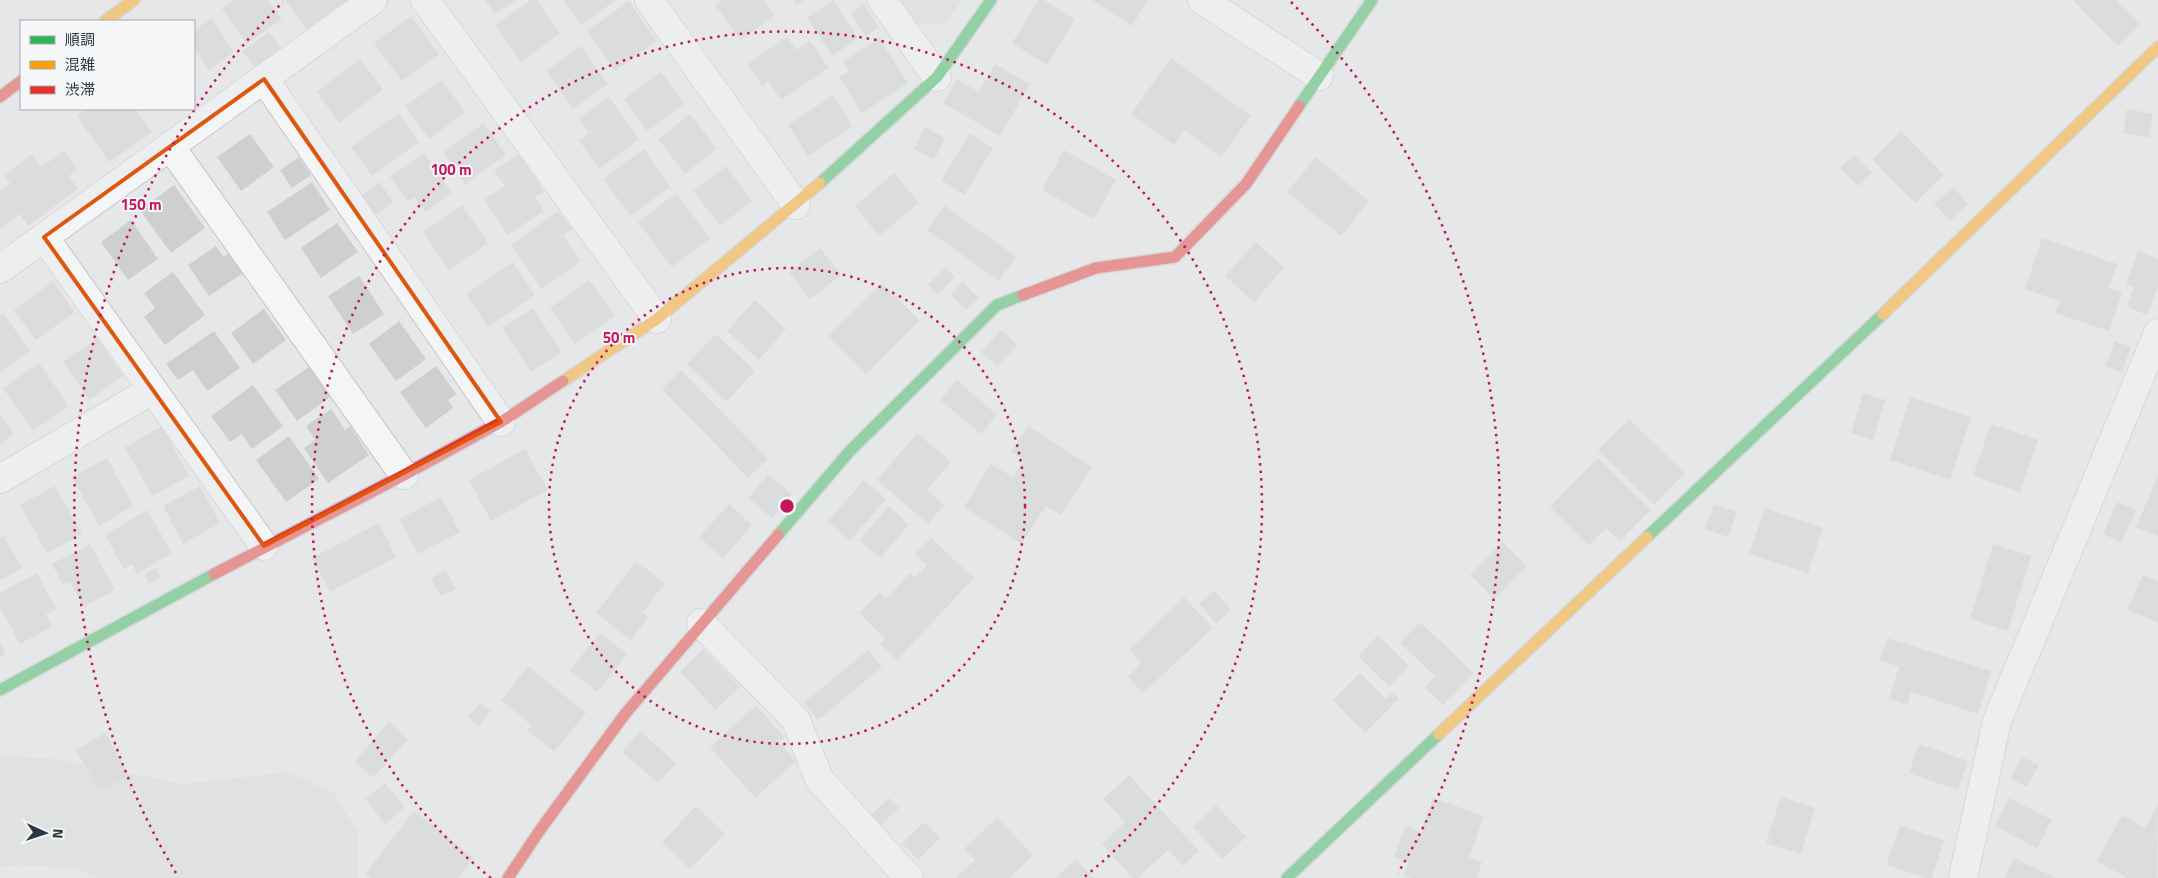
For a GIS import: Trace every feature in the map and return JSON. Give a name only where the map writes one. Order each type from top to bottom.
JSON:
[{"type":"street","points":[[106,20],[134,0]]},
{"type":"street","points":[[0,269],[373,0]]},
{"type":"street","points":[[425,0],[657,319]]},
{"type":"street","points":[[649,0],[796,205]]},
{"type":"street","points":[[882,0],[936,77]]},
{"type":"street","points":[[0,690],[264,546],[404,475],[501,422],[657,319],[796,205],[936,77],[991,0]]},
{"type":"street","points":[[1202,0],[1319,76]]},
{"type":"street","points":[[508,878],[540,830],[625,714],[849,452],[997,305],[1096,268],[1175,257],[1246,184],[1372,0]]},
{"type":"street","points":[[1287,878],[1924,276],[2158,47]]},
{"type":"street","points":[[264,79],[501,422]]},
{"type":"street","points":[[0,97],[20,82]]},
{"type":"street","points":[[170,146],[404,475]]},
{"type":"street","points":[[44,238],[264,546]]},
{"type":"street","points":[[1963,878],[1996,721],[2158,333]]},
{"type":"street","points":[[0,480],[152,390]]},
{"type":"street","points":[[701,623],[796,720],[819,779],[909,878]]},
{"type":"highlighted area","points":[[264,79],[501,422],[264,546],[44,237]]},
{"type":"shaded area","points":[[899,0],[962,0],[945,25],[914,23]]},
{"type":"shaded area","points":[[0,756],[57,759],[184,784],[288,772],[335,794],[358,834],[357,878],[99,878],[73,868],[22,865],[0,867]]},
{"type":"building","points":[[234,0],[268,0],[282,19],[247,44],[222,9]]},
{"type":"building","points":[[285,0],[348,0],[306,29]]},
{"type":"building","points":[[485,0],[516,0],[495,14]]},
{"type":"building","points":[[531,0],[537,0],[560,34],[521,62],[495,25]]},
{"type":"building","points":[[563,0],[616,0],[581,25]]},
{"type":"building","points":[[722,0],[764,0],[775,15],[741,40],[715,5]]},
{"type":"building","points":[[793,0],[804,0],[797,5]]},
{"type":"building","points":[[833,0],[858,38],[832,56],[807,18]]},
{"type":"building","points":[[1039,0],[1044,0],[1075,20],[1047,65],[1012,43]]},
{"type":"building","points":[[1092,0],[1148,0],[1132,26]]},
{"type":"building","points":[[2073,0],[2119,0],[2117,1],[2140,24],[2118,46]]},
{"type":"building","points":[[629,1],[657,41],[615,71],[587,31]]},
{"type":"building","points":[[864,4],[879,27],[865,36],[851,13]]},
{"type":"building","points":[[411,16],[439,54],[402,81],[374,43]]},
{"type":"building","points":[[211,18],[234,52],[209,70],[195,49],[195,30]]},
{"type":"building","points":[[269,32],[282,50],[256,69],[242,51]]},
{"type":"building","points":[[787,37],[796,50],[810,41],[829,68],[781,100],[768,81],[762,86],[747,64]]},
{"type":"building","points":[[879,38],[908,83],[862,113],[839,77],[849,71],[843,62]]},
{"type":"building","points":[[581,46],[608,84],[573,109],[546,71]]},
{"type":"building","points":[[1171,58],[1251,116],[1221,157],[1184,130],[1174,145],[1131,114]]},
{"type":"building","points":[[360,59],[383,89],[339,123],[317,92]]},
{"type":"building","points":[[995,64],[1030,84],[1000,136],[943,103],[957,79],[979,92]]},
{"type":"building","points":[[661,72],[684,104],[647,131],[624,99]]},
{"type":"building","points":[[442,80],[465,112],[429,139],[405,106]]},
{"type":"building","points":[[833,95],[853,126],[808,156],[788,125]]},
{"type":"building","points":[[609,97],[639,139],[599,169],[579,140],[589,133],[579,119]]},
{"type":"building","points":[[2127,109],[2153,114],[2149,138],[2123,133]]},
{"type":"building","points":[[86,110],[137,110],[152,132],[109,162],[77,116]]},
{"type":"building","points":[[399,113],[419,142],[372,176],[351,147]]},
{"type":"building","points":[[690,114],[717,149],[685,174],[658,139]]},
{"type":"building","points":[[484,123],[506,155],[465,184],[443,152]]},
{"type":"building","points":[[925,127],[945,138],[934,160],[914,149]]},
{"type":"building","points":[[1901,131],[1944,175],[1915,203],[1872,159]]},
{"type":"building","points":[[970,133],[993,148],[964,195],[941,180]]},
{"type":"building","points":[[250,134],[274,167],[241,191],[217,157]]},
{"type":"building","points":[[644,149],[670,187],[630,216],[603,179]]},
{"type":"building","points":[[1064,150],[1116,180],[1094,219],[1042,190]]},
{"type":"building","points":[[64,151],[77,169],[69,176],[78,189],[28,226],[20,214],[0,229],[0,191],[10,183],[4,175],[32,154],[41,167]]},
{"type":"building","points":[[424,153],[452,193],[425,212],[414,197],[408,202],[390,177]]},
{"type":"building","points":[[519,154],[544,192],[535,197],[544,211],[508,235],[484,199],[505,186],[494,170]]},
{"type":"building","points":[[1854,155],[1872,173],[1858,186],[1840,168]]},
{"type":"building","points":[[299,157],[311,175],[292,188],[280,170]]},
{"type":"building","points":[[1316,157],[1369,201],[1341,236],[1287,192]]},
{"type":"building","points":[[726,166],[752,201],[720,226],[693,191]]},
{"type":"building","points":[[894,173],[919,203],[879,236],[855,206]]},
{"type":"building","points":[[312,182],[330,210],[285,240],[267,212]]},
{"type":"building","points":[[380,182],[393,202],[375,215],[361,195]]},
{"type":"building","points":[[174,185],[205,228],[171,253],[140,210]]},
{"type":"building","points":[[1953,187],[1968,204],[1950,221],[1934,204]]},
{"type":"building","points":[[676,193],[710,238],[672,267],[638,222]]},
{"type":"building","points":[[462,205],[488,243],[449,270],[423,232]]},
{"type":"building","points":[[944,205],[1016,257],[999,281],[927,230]]},
{"type":"building","points":[[558,211],[572,229],[563,236],[581,261],[542,289],[511,245]]},
{"type":"building","points":[[131,220],[158,259],[128,280],[101,242]]},
{"type":"building","points":[[337,223],[358,252],[321,278],[301,248]]},
{"type":"building","points":[[2042,238],[2117,264],[2109,288],[2122,293],[2109,331],[2055,313],[2060,301],[2025,289]]},
{"type":"building","points":[[1256,242],[1284,268],[1254,302],[1225,276]]},
{"type":"building","points":[[216,246],[224,257],[232,251],[246,271],[209,296],[188,265]]},
{"type":"building","points":[[820,248],[841,275],[810,299],[789,272]]},
{"type":"building","points":[[2138,251],[2158,259],[2158,286],[2147,315],[2127,307],[2134,287],[2126,284]]},
{"type":"building","points":[[513,262],[535,295],[488,327],[466,294]]},
{"type":"building","points":[[945,267],[955,277],[938,295],[928,285]]},
{"type":"building","points":[[173,272],[205,315],[165,345],[144,317],[155,308],[144,293]]},
{"type":"building","points":[[359,276],[384,314],[353,334],[328,296]]},
{"type":"building","points":[[589,280],[615,316],[575,344],[550,308]]},
{"type":"building","points":[[53,281],[75,312],[36,340],[14,310]]},
{"type":"building","points":[[963,282],[979,298],[966,310],[951,294]]},
{"type":"building","points":[[882,283],[920,321],[866,374],[828,336]]},
{"type":"building","points":[[755,300],[786,329],[759,360],[727,331]]},
{"type":"building","points":[[533,308],[562,352],[531,372],[502,328]]},
{"type":"building","points":[[264,309],[286,340],[253,364],[231,333]]},
{"type":"building","points":[[4,314],[30,351],[0,372],[0,316]]},
{"type":"building","points":[[399,321],[426,359],[396,381],[369,344]]},
{"type":"building","points":[[1001,330],[1018,345],[997,367],[981,352]]},
{"type":"building","points":[[214,331],[240,368],[207,391],[193,370],[178,380],[166,364]]},
{"type":"building","points":[[716,334],[755,371],[726,402],[687,364]]},
{"type":"building","points":[[97,338],[123,376],[89,400],[63,362]]},
{"type":"building","points":[[2115,341],[2131,347],[2122,372],[2105,366]]},
{"type":"building","points":[[39,363],[69,406],[33,431],[3,388]]},
{"type":"building","points":[[436,366],[456,394],[448,400],[453,408],[426,428],[400,392]]},
{"type":"building","points":[[309,367],[330,397],[297,421],[275,390]]},
{"type":"building","points":[[681,370],[768,459],[748,478],[662,389]]},
{"type":"building","points":[[957,380],[997,415],[981,434],[940,400]]},
{"type":"building","points":[[253,385],[283,426],[252,449],[242,434],[230,442],[211,416]]},
{"type":"building","points":[[1863,393],[1885,400],[1873,440],[1851,433]]},
{"type":"building","points":[[1910,397],[1971,417],[1950,480],[1890,460]]},
{"type":"building","points":[[331,409],[345,430],[350,426],[369,455],[328,483],[304,448],[315,440],[306,426]]},
{"type":"building","points":[[0,413],[14,434],[0,444]]},
{"type":"building","points":[[1629,419],[1685,473],[1654,505],[1598,450]]},
{"type":"building","points":[[1991,424],[2038,440],[2020,492],[1973,476]]},
{"type":"building","points":[[162,426],[189,476],[152,496],[125,447]]},
{"type":"building","points":[[1028,426],[1092,467],[1061,515],[1046,506],[1021,544],[964,507],[991,464],[1013,477],[1024,460],[1011,452]]},
{"type":"building","points":[[917,433],[951,462],[927,490],[944,505],[928,524],[877,480]]},
{"type":"building","points":[[289,436],[319,479],[286,502],[256,460]]},
{"type":"building","points":[[525,449],[548,490],[491,521],[469,480]]},
{"type":"building","points":[[107,458],[133,506],[99,526],[72,477]]},
{"type":"building","points":[[1598,458],[1651,510],[1620,541],[1606,528],[1589,546],[1550,507]]},
{"type":"building","points":[[768,474],[792,494],[772,518],[748,498]]},
{"type":"building","points":[[2158,475],[2158,536],[2136,527]]},
{"type":"building","points":[[864,480],[886,499],[850,541],[828,521]]},
{"type":"building","points":[[55,486],[82,534],[47,553],[20,505]]},
{"type":"building","points":[[200,486],[220,523],[183,544],[163,506]]},
{"type":"building","points":[[441,497],[460,532],[418,554],[400,519]]},
{"type":"building","points":[[2117,502],[2136,510],[2121,542],[2103,534]]},
{"type":"building","points":[[729,504],[752,525],[723,559],[699,537]]},
{"type":"building","points":[[1714,504],[1737,512],[1728,537],[1705,529]]},
{"type":"building","points":[[889,506],[909,525],[880,558],[859,540]]},
{"type":"building","points":[[1765,508],[1823,528],[1808,573],[1749,554]]},
{"type":"building","points":[[147,510],[172,553],[137,574],[132,564],[124,569],[105,535]]},
{"type":"building","points":[[379,523],[396,557],[330,592],[312,558]]},
{"type":"building","points":[[4,536],[22,568],[0,580],[0,538]]},
{"type":"building","points":[[931,538],[974,578],[897,660],[880,644],[886,639],[859,613],[879,592],[886,599],[910,573],[915,578],[927,565],[915,554]]},
{"type":"building","points":[[1503,542],[1527,566],[1494,599],[1470,575]]},
{"type":"building","points":[[90,544],[115,590],[84,607],[70,582],[63,585],[52,564]]},
{"type":"building","points":[[1993,544],[2031,556],[2008,631],[1970,619]]},
{"type":"building","points":[[636,561],[665,583],[643,612],[648,617],[631,640],[596,613]]},
{"type":"building","points":[[156,568],[161,577],[149,584],[144,575]]},
{"type":"building","points":[[446,571],[456,589],[441,596],[431,578]]},
{"type":"building","points":[[37,573],[56,609],[46,614],[52,627],[20,644],[0,607],[0,593]]},
{"type":"building","points":[[2143,575],[2158,581],[2158,623],[2127,609]]},
{"type":"building","points":[[1214,590],[1231,610],[1216,623],[1199,604]]},
{"type":"building","points":[[1184,597],[1213,628],[1143,693],[1128,677],[1141,663],[1129,650]]},
{"type":"building","points":[[1420,622],[1474,673],[1443,705],[1425,688],[1435,676],[1400,643]]},
{"type":"building","points":[[600,633],[627,654],[597,692],[570,670]]},
{"type":"building","points":[[1378,635],[1409,666],[1389,687],[1358,656]]},
{"type":"building","points":[[1887,638],[1991,671],[1978,714],[1911,692],[1907,705],[1889,699],[1899,667],[1880,660]]},
{"type":"building","points":[[0,643],[6,654],[0,657]]},
{"type":"building","points":[[704,649],[740,687],[715,710],[680,671]]},
{"type":"building","points":[[868,650],[882,667],[818,720],[804,703]]},
{"type":"building","points":[[528,666],[586,713],[554,752],[527,730],[532,726],[501,700]]},
{"type":"building","points":[[1360,673],[1386,699],[1393,692],[1399,699],[1365,733],[1333,700]]},
{"type":"building","points":[[480,703],[491,711],[479,726],[468,717]]},
{"type":"building","points":[[756,705],[785,738],[778,741],[796,761],[755,798],[710,747]]},
{"type":"building","points":[[389,722],[408,739],[373,778],[355,761]]},
{"type":"building","points":[[640,731],[676,763],[658,783],[622,752]]},
{"type":"building","points":[[105,733],[129,775],[100,791],[76,750]]},
{"type":"building","points":[[1919,744],[1968,761],[1958,790],[1909,773]]},
{"type":"building","points":[[2022,757],[2039,765],[2027,787],[2010,779]]},
{"type":"building","points":[[1129,775],[1199,851],[1183,866],[1168,850],[1138,878],[1133,878],[1102,844],[1125,822],[1103,799]]},
{"type":"building","points":[[385,783],[405,808],[385,824],[365,799]]},
{"type":"building","points":[[1781,797],[1815,808],[1801,854],[1766,843]]},
{"type":"building","points":[[889,798],[899,808],[881,825],[871,815]]},
{"type":"building","points":[[1433,798],[1484,816],[1469,858],[1482,862],[1477,878],[1411,878],[1404,876],[1409,862],[1394,857],[1405,826],[1421,832]]},
{"type":"building","points":[[2009,798],[2052,820],[2037,848],[1995,826]]},
{"type":"building","points":[[1216,805],[1246,837],[1222,859],[1193,827]]},
{"type":"building","points":[[2158,805],[2157,878],[2127,878],[2097,861],[2122,815],[2145,828]]},
{"type":"building","points":[[696,806],[725,834],[690,869],[662,842]]},
{"type":"building","points":[[414,811],[474,858],[459,878],[371,878],[365,874]]},
{"type":"building","points":[[997,817],[1033,855],[1009,878],[956,878],[975,860],[964,849]]},
{"type":"building","points":[[924,822],[940,838],[918,860],[902,843]]},
{"type":"building","points":[[1900,826],[1944,840],[1932,878],[1925,878],[1886,865]]},
{"type":"building","points":[[2014,858],[2056,878],[2004,878]]},
{"type":"building","points":[[1076,859],[1094,878],[1056,878]]},
{"type":"traffic: fast","points":[[820,183],[937,77],[991,0]]},
{"type":"traffic: fast","points":[[1299,106],[1372,0]]},
{"type":"traffic: fast","points":[[778,535],[849,452],[997,305],[1023,295]]},
{"type":"traffic: fast","points":[[1647,537],[1883,314]]},
{"type":"traffic: fast","points":[[0,690],[214,574]]},
{"type":"traffic: fast","points":[[1287,878],[1439,734]]},
{"type":"traffic: slow","points":[[106,20],[134,0]]},
{"type":"traffic: slow","points":[[1883,314],[2158,47]]},
{"type":"traffic: slow","points":[[563,381],[657,319],[820,183]]},
{"type":"traffic: slow","points":[[1439,734],[1647,537]]},
{"type":"traffic: jam","points":[[0,97],[20,82]]},
{"type":"traffic: jam","points":[[1023,295],[1096,268],[1175,257],[1246,184],[1299,106]]},
{"type":"traffic: jam","points":[[214,574],[501,422],[563,381]]},
{"type":"traffic: jam","points":[[508,878],[540,830],[625,714],[778,535]]}]
